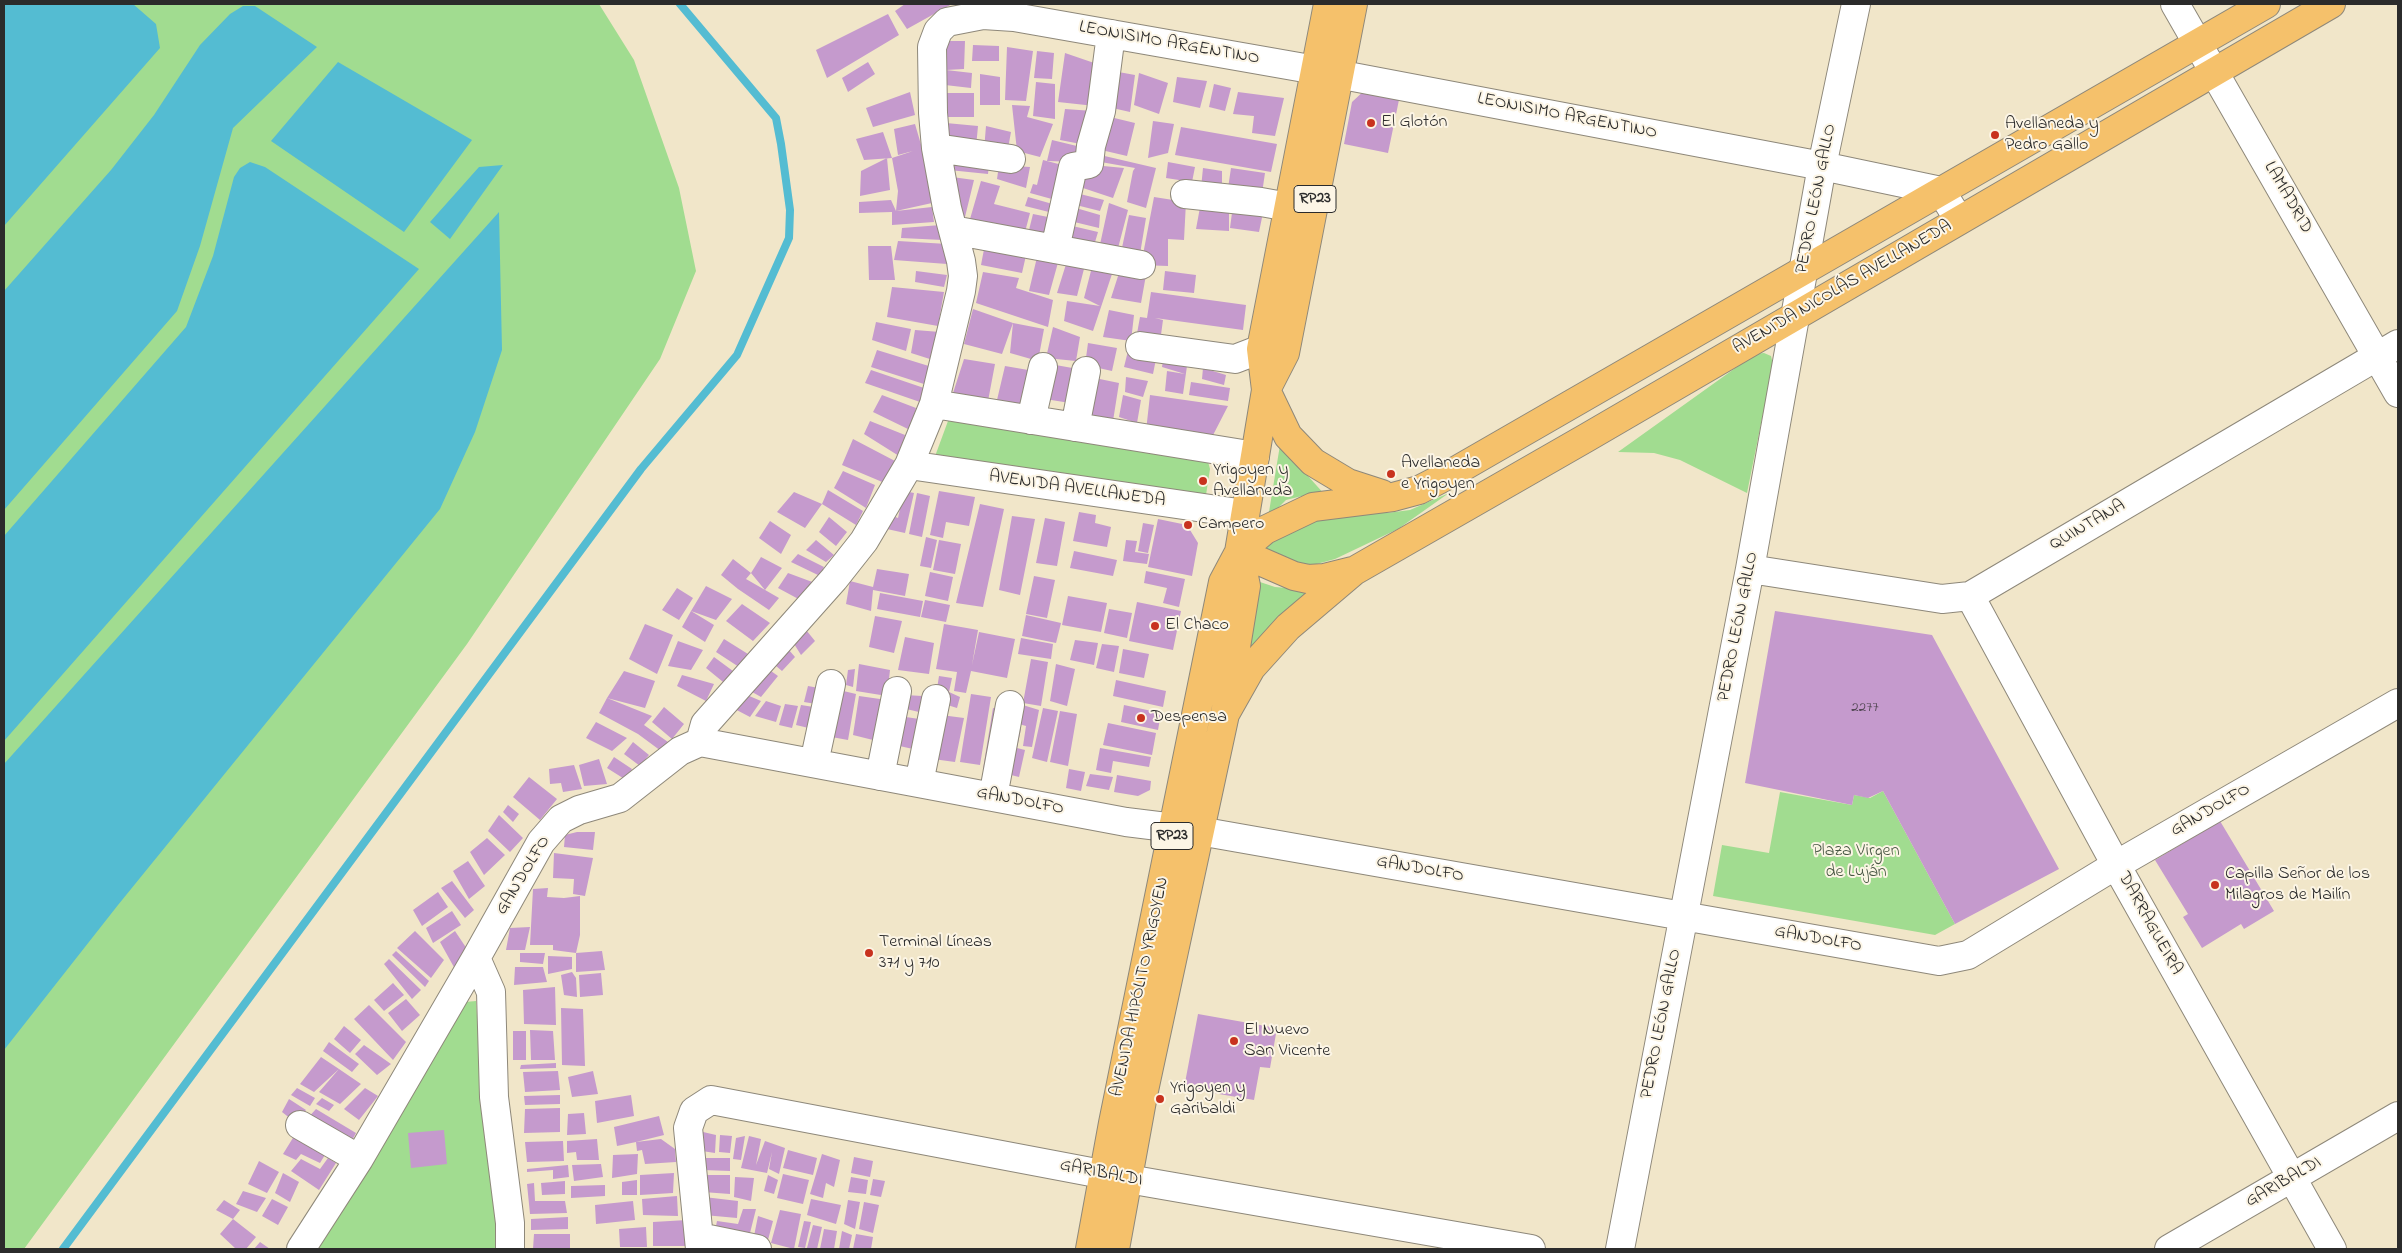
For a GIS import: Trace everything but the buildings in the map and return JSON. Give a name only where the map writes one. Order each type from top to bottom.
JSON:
[{"type":"main road","name":"AVENIDA HIPÓLITO YRIGOYEN","points":[[1090,1249],[1115,1176],[1187,829],[1223,582],[1238,552],[1266,390],[1285,353],[1328,72],[1328,4]]},
{"type":"main road","name":"AVENIDA HIPÓLITO YRIGOYEN","points":[[1266,390],[1260,349],[1289,207],[1328,72],[1353,4]]},
{"type":"main road","name":"AVENIDA NICOLÁS AVELLANEDA","points":[[1354,571],[1324,578],[1308,579],[1278,571],[1238,552],[1265,530],[1314,507],[1393,497],[1419,490],[1452,473],[2266,4]]},
{"type":"main road","name":"AVENIDA NICOLÁS AVELLANEDA","points":[[1225,714],[1251,668],[1288,627],[1354,571],[1795,317],[2214,70],[2331,4]]},
{"type":"main road","points":[[1266,390],[1288,436],[1313,462],[1348,483],[1393,497]]},
{"type":"main road","name":"AVENIDA HIPÓLITO YRIGOYEN","points":[[1187,829],[1225,714],[1246,586],[1238,552]]},
{"type":"main road","name":"AVENIDA HIPÓLITO YRIGOYEN","points":[[1115,1176],[1115,1249]]},
{"type":"street","name":"PEDRO LEÓN GALLO","points":[[1620,1249],[1750,569],[1822,166],[1856,4]]},
{"type":"street","name":"LAMADRID","points":[[2176,4],[2214,70],[2388,350],[2398,393]]},
{"type":"street","name":"LEONISIMO ARGENTINO","points":[[700,742],[705,724],[834,579],[864,541],[909,465],[934,404],[962,291],[961,261],[947,208],[936,148],[932,47],[938,32],[947,22],[983,15],[1006,16],[1328,72],[1822,166],[1941,191]]},
{"type":"street","points":[[1055,249],[1073,167],[1089,164],[1091,146],[1101,111],[1111,34]]},
{"type":"street","points":[[936,148],[1011,159]]},
{"type":"street","points":[[1941,191],[1959,220]]},
{"type":"street","points":[[1185,194],[1289,207]]},
{"type":"street","points":[[958,231],[1141,265]]},
{"type":"street","points":[[1140,346],[1235,359],[1260,349]]},
{"type":"street","name":"QUINTANA","points":[[1750,569],[1942,599],[1970,596],[2388,350]]},
{"type":"street","points":[[1031,420],[1043,367]]},
{"type":"street","points":[[1075,427],[1086,371]]},
{"type":"street","points":[[934,404],[1255,456]]},
{"type":"street","name":"AVENIDA AVELLANEDA","points":[[909,465],[1245,514]]},
{"type":"street","name":"DARRAGUEIRA","points":[[1970,596],[2116,865],[2332,1249]]},
{"type":"street","points":[[814,763],[831,684]]},
{"type":"street","points":[[880,776],[897,691]]},
{"type":"street","points":[[919,783],[936,699]]},
{"type":"street","name":"GANDOLFO","points":[[301,1249],[358,1159],[476,958],[541,842],[561,819],[578,810],[620,798],[680,751],[700,742],[1126,822],[1187,829],[1939,961],[1968,955],[2116,865],[2398,703]]},
{"type":"street","points":[[994,797],[1010,705]]},
{"type":"street","points":[[476,958],[490,992],[494,1096],[510,1223],[510,1249]]},
{"type":"street","name":"GARIBALDI","points":[[699,1243],[688,1128],[694,1111],[711,1100],[1115,1176],[1531,1249]]},
{"type":"street","name":"GARIBALDI","points":[[2168,1249],[2398,1116]]},
{"type":"street","points":[[300,1125],[358,1159]]},
{"type":"street","points":[[699,1243],[757,1249]]},
{"type":"green space","points":[[4,4],[599,4],[634,60],[679,188],[696,271],[660,359],[467,644],[24,1249],[4,1249]]},
{"type":"green space","points":[[1764,353],[1771,356],[1773,364],[1747,493],[1680,460],[1654,453],[1618,452],[1755,354]]},
{"type":"green space","points":[[948,421],[1207,458],[1210,469],[1206,495],[934,459]]},
{"type":"green space","points":[[1280,445],[1326,496],[1310,494],[1286,500],[1268,518]]},
{"type":"green space","points":[[1449,493],[1398,529],[1335,559],[1313,565],[1286,563],[1263,548],[1294,527],[1321,516],[1355,512],[1387,513],[1410,510]]},
{"type":"green space","points":[[1254,580],[1275,587],[1311,590],[1239,663]]},
{"type":"green space","name":"Plaza Virgen de Luján","points":[[1883,791],[1955,924],[1935,935],[1713,896],[1722,845],[1769,853],[1780,792],[1852,805],[1854,795],[1870,798]]},
{"type":"green space","points":[[476,1001],[484,1118],[501,1226],[495,1249],[312,1249],[465,1002]]},
{"type":"water","points":[[4,4],[133,4],[156,24],[160,48],[4,226]]},
{"type":"water","points":[[243,6],[255,6],[317,47],[233,128],[200,246],[177,311],[4,510],[4,291],[111,170],[154,115],[200,45],[230,14]]},
{"type":"water","points":[[338,62],[472,140],[404,232],[271,141]]},
{"type":"water","points":[[250,162],[265,167],[419,269],[4,741],[4,536],[186,327],[213,256],[234,177],[240,168]]},
{"type":"water","points":[[503,165],[450,239],[430,222],[479,167]]},
{"type":"water","points":[[499,212],[502,350],[475,432],[440,509],[118,905],[4,1050],[4,764]]},
{"type":"waterway","points":[[63,1249],[641,469],[737,355],[789,238],[790,210],[781,144],[776,118],[680,4]]},
{"type":"place","name":"El Glotón","points":[[1371,123]]},
{"type":"place","name":"Avellaneda y Pedro Gallo","points":[[1995,135]]},
{"type":"place","name":"Avellaneda e Yrigoyen","points":[[1391,474]]},
{"type":"place","name":"Yrigoyen y Avellaneda","points":[[1203,481]]},
{"type":"place","name":"Campero","points":[[1188,525]]},
{"type":"place","name":"El Chaco","points":[[1155,626]]},
{"type":"place","name":"Despensa","points":[[1141,718]]},
{"type":"place","name":"Capilla Señor de los Milagros de Mailín","points":[[2215,885]]},
{"type":"place","name":"Terminal Líneas 371 y 710","points":[[869,953]]},
{"type":"place","name":"El Nuevo San Vicente","points":[[1234,1041]]},
{"type":"place","name":"Yrigoyen y Garibaldi","points":[[1160,1099]]}]
